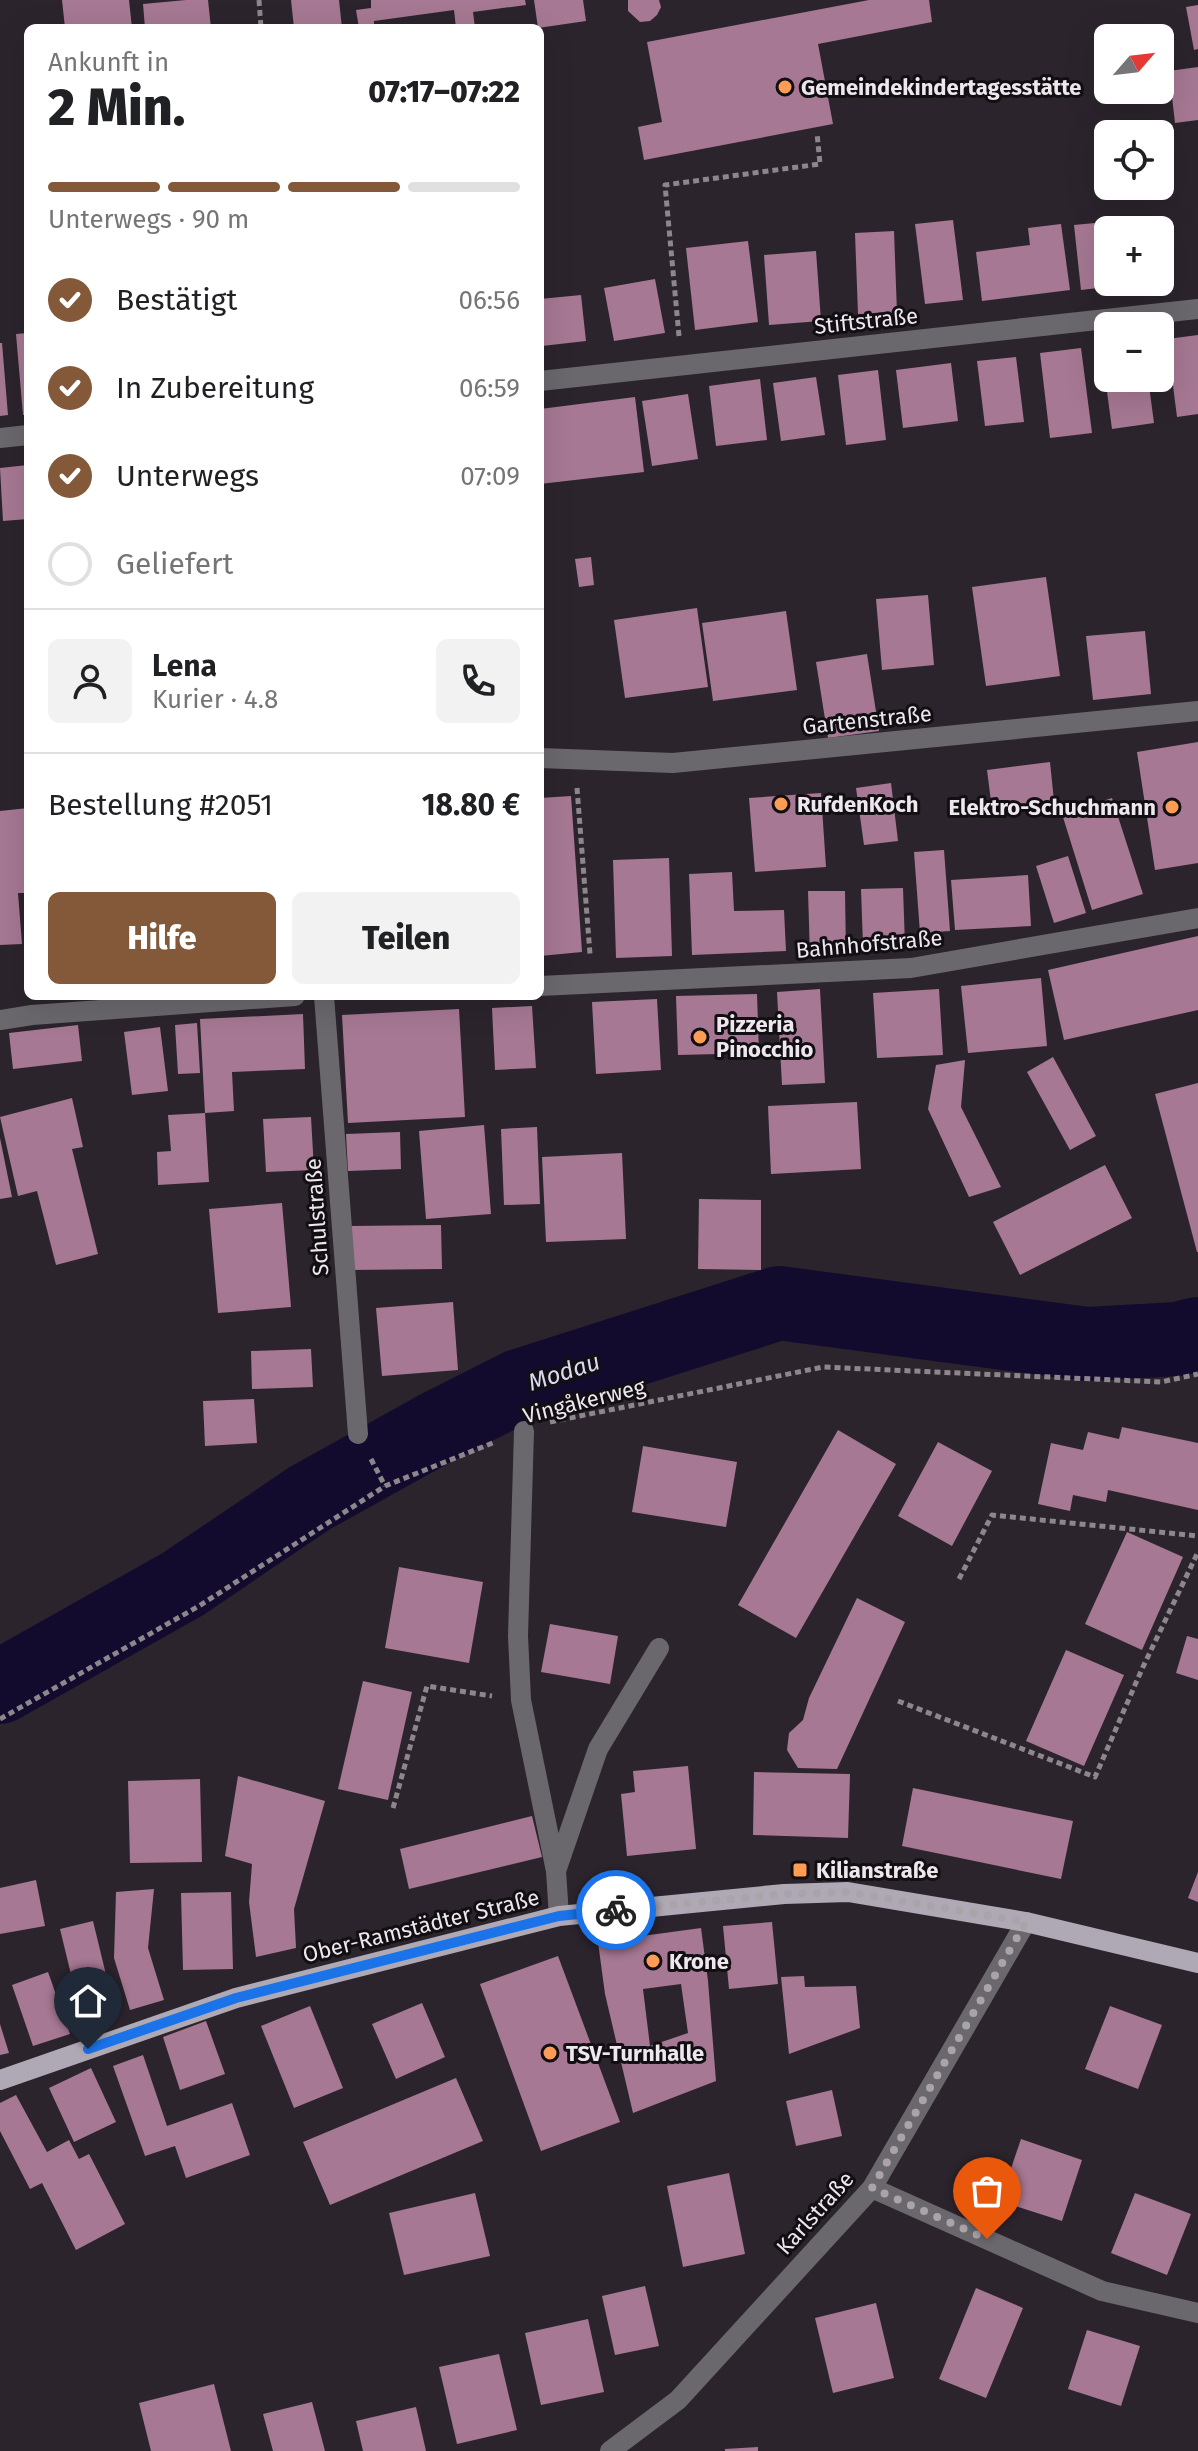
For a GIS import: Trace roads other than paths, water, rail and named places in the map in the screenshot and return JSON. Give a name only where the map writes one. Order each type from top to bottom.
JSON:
[{"type":"main road","name":"Ober-Ramstädter Straße","points":[[0,2080],[236,1998],[559,1916],[784,1894],[848,1892],[1026,1922],[1198,1963]]},
{"type":"street","name":"Stiftstraße","points":[[544,381],[1198,309]]},
{"type":"street","points":[[0,438],[24,435]]},
{"type":"street","name":"Gartenstraße","points":[[544,758],[673,763],[1198,711]]},
{"type":"street","name":"Bahnhofstraße","points":[[544,986],[911,968],[1198,918]]},
{"type":"street","points":[[0,1020],[240,1000]]},
{"type":"street","name":"Schulstraße","points":[[324,1000],[358,1434]]},
{"type":"street","points":[[524,1431],[518,1636],[521,1700],[556,1871],[559,1916]]},
{"type":"street","points":[[556,1871],[598,1749],[659,1648]]},
{"type":"street","name":"Karlstraße","points":[[610,2451],[678,2400],[872,2188],[1026,1922]]},
{"type":"street","points":[[872,2188],[1102,2291],[1198,2313]]},
{"type":"waterway","name":"Modau","points":[[0,1687],[183,1584],[310,1498],[519,1386],[779,1303],[1087,1344],[1178,1339],[1198,1334]]},
{"type":"place","name":"Gemeindekindertagesstätte","points":[[785,87]]},
{"type":"place","name":"RufdenKoch","points":[[781,804]]},
{"type":"place","name":"Elektro-Schuchmann","points":[[1172,807]]},
{"type":"place","name":"Pizzeria Pinocchio","points":[[700,1037]]},
{"type":"place","name":"Kilianstraße","points":[[800,1870]]},
{"type":"place","name":"Krone","points":[[653,1961]]},
{"type":"place","name":"TSV-Turnhalle","points":[[550,2053]]}]
